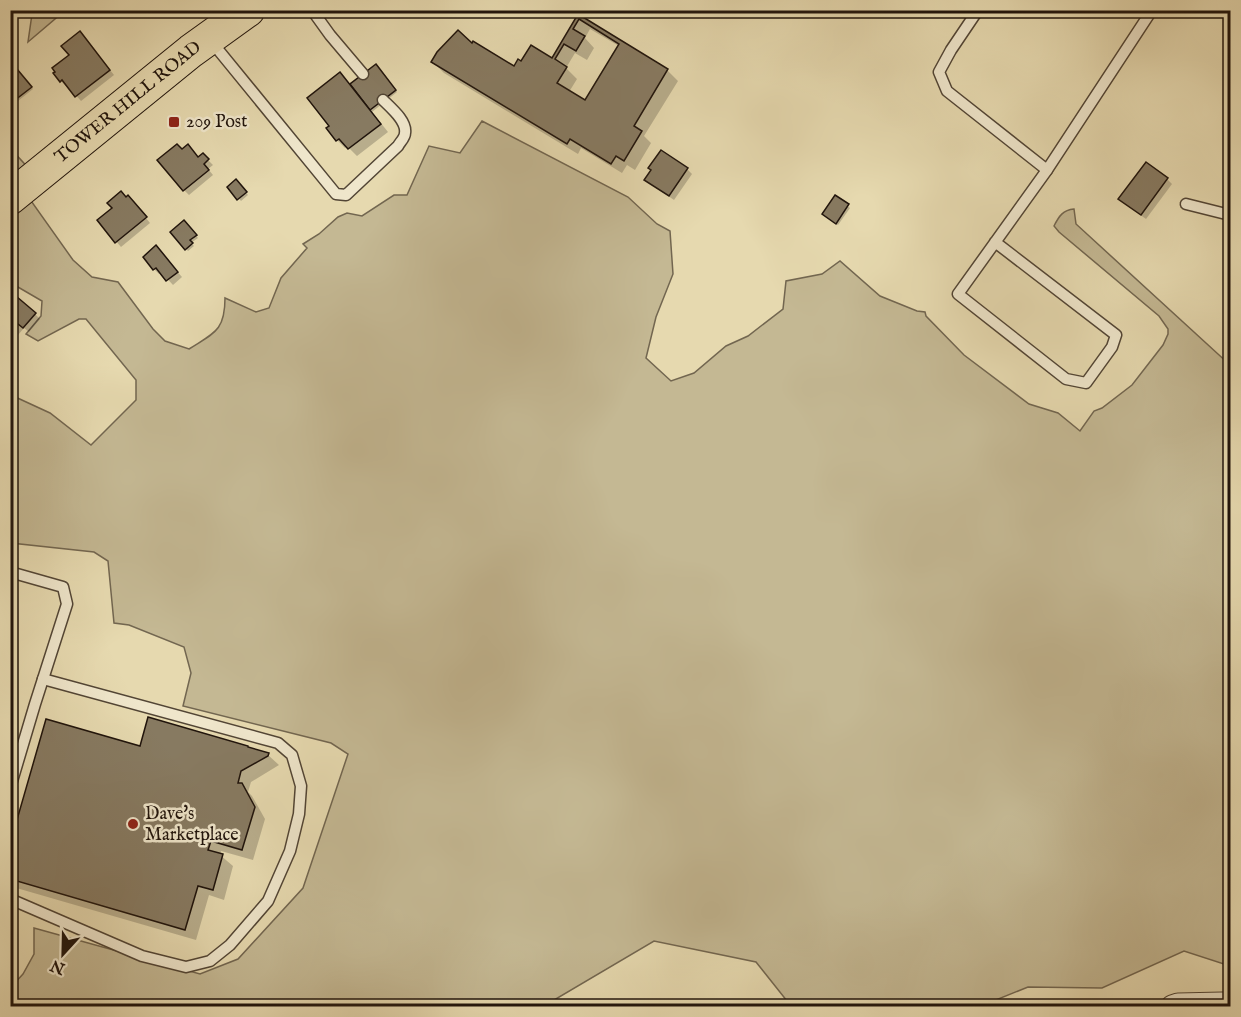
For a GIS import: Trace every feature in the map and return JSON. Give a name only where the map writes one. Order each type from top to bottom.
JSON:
[{"type":"main road","name":"TOWER HILL ROAD","points":[[10,198],[191,51],[248,10]]},
{"type":"street","points":[[1172,1006],[1222,1003],[1230,1005]]},
{"type":"lane","points":[[312,10],[363,74]]},
{"type":"lane","points":[[978,10],[939,72],[943,82],[947,91],[1047,170]]},
{"type":"lane","points":[[995,242],[1116,335],[1112,347],[1086,383],[1066,379],[958,294],[995,242],[1047,170],[1152,10]]},
{"type":"lane","points":[[209,38],[336,194],[346,195],[403,139],[406,132],[403,122],[383,100]]},
{"type":"lane","points":[[1186,204],[1230,215]]},
{"type":"lane","points":[[10,572],[63,587],[67,604],[10,788]]},
{"type":"lane","points":[[10,899],[142,956],[186,967],[210,962],[230,945],[268,901],[290,851],[299,814],[301,786],[292,755],[278,743],[43,679]]},
{"type":"shaded area","points":[[31,11],[61,11],[62,13],[28,42],[32,14]]},
{"type":"shaded area","points":[[482,121],[628,197],[657,224],[670,231],[673,274],[656,317],[646,358],[671,381],[694,373],[726,346],[748,336],[783,309],[786,281],[822,274],[840,261],[880,296],[925,312],[926,316],[964,355],[1029,404],[1058,413],[1080,431],[1094,411],[1102,408],[1132,385],[1163,345],[1168,329],[1159,316],[1054,226],[1062,214],[1074,209],[1076,224],[1230,365],[1230,966],[1184,951],[1102,988],[1028,987],[981,1006],[885,1006],[877,1001],[875,1006],[791,1006],[756,962],[654,941],[544,1006],[11,1006],[11,987],[23,974],[34,954],[34,928],[200,974],[238,959],[303,888],[348,754],[331,743],[183,706],[191,673],[184,647],[129,625],[114,623],[108,561],[94,552],[11,543],[11,395],[50,413],[91,445],[136,400],[136,380],[86,319],[79,319],[38,341],[26,334],[41,316],[42,301],[11,283],[10,148],[32,172],[24,191],[73,260],[92,277],[118,282],[153,329],[165,341],[189,349],[216,330],[223,318],[225,298],[256,312],[269,308],[281,278],[307,248],[303,244],[319,234],[338,217],[347,213],[362,216],[394,195],[407,195],[429,146],[460,153]]},
{"type":"building","points":[[578,14],[668,69],[634,126],[642,131],[624,161],[616,156],[611,164],[570,139],[567,144],[431,62],[437,52],[458,30],[472,43],[473,41],[514,66],[518,59],[521,61],[531,45],[552,58]],"holes":[[[579,19],[619,44],[585,100],[557,83],[567,67],[555,59],[564,44],[576,51],[585,36],[573,29]]]},
{"type":"building","points":[[80,31],[110,70],[75,97],[62,80],[60,82],[52,68],[69,55],[61,46]]},
{"type":"building","points":[[376,64],[396,90],[370,110],[350,84]]},
{"type":"building","points":[[17,69],[32,87],[15,100],[10,95],[10,75]]},
{"type":"building","points":[[340,72],[381,124],[348,149],[339,139],[336,141],[326,128],[329,126],[307,98]]},
{"type":"building","points":[[177,144],[182,149],[188,144],[198,157],[203,153],[209,159],[204,164],[209,170],[183,191],[157,160]]},
{"type":"building","points":[[661,150],[688,168],[669,196],[644,180],[651,170],[648,168]]},
{"type":"building","points":[[1146,162],[1168,178],[1141,215],[1118,199]]},
{"type":"building","points":[[236,179],[247,192],[237,200],[227,187]]},
{"type":"building","points":[[121,191],[126,197],[128,195],[147,217],[115,243],[97,220],[112,208],[107,203]]},
{"type":"building","points":[[835,195],[849,204],[836,224],[822,214]]},
{"type":"building","points":[[184,220],[197,235],[190,240],[193,243],[185,250],[170,232]]},
{"type":"building","points":[[156,245],[178,272],[166,281],[143,257]]},
{"type":"building","points":[[10,291],[36,313],[23,328],[18,324],[12,331],[10,329]]},
{"type":"building","name":"Dave's Marketplace","points":[[148,717],[269,753],[268,756],[241,771],[238,783],[242,783],[255,807],[242,850],[211,841],[208,850],[223,854],[213,890],[198,886],[185,930],[10,879],[10,844],[46,719],[140,746]]},
{"type":"place","name":"209 Post","points":[[174,122]]},
{"type":"place","name":"Dave's Marketplace","points":[[133,824]]}]
